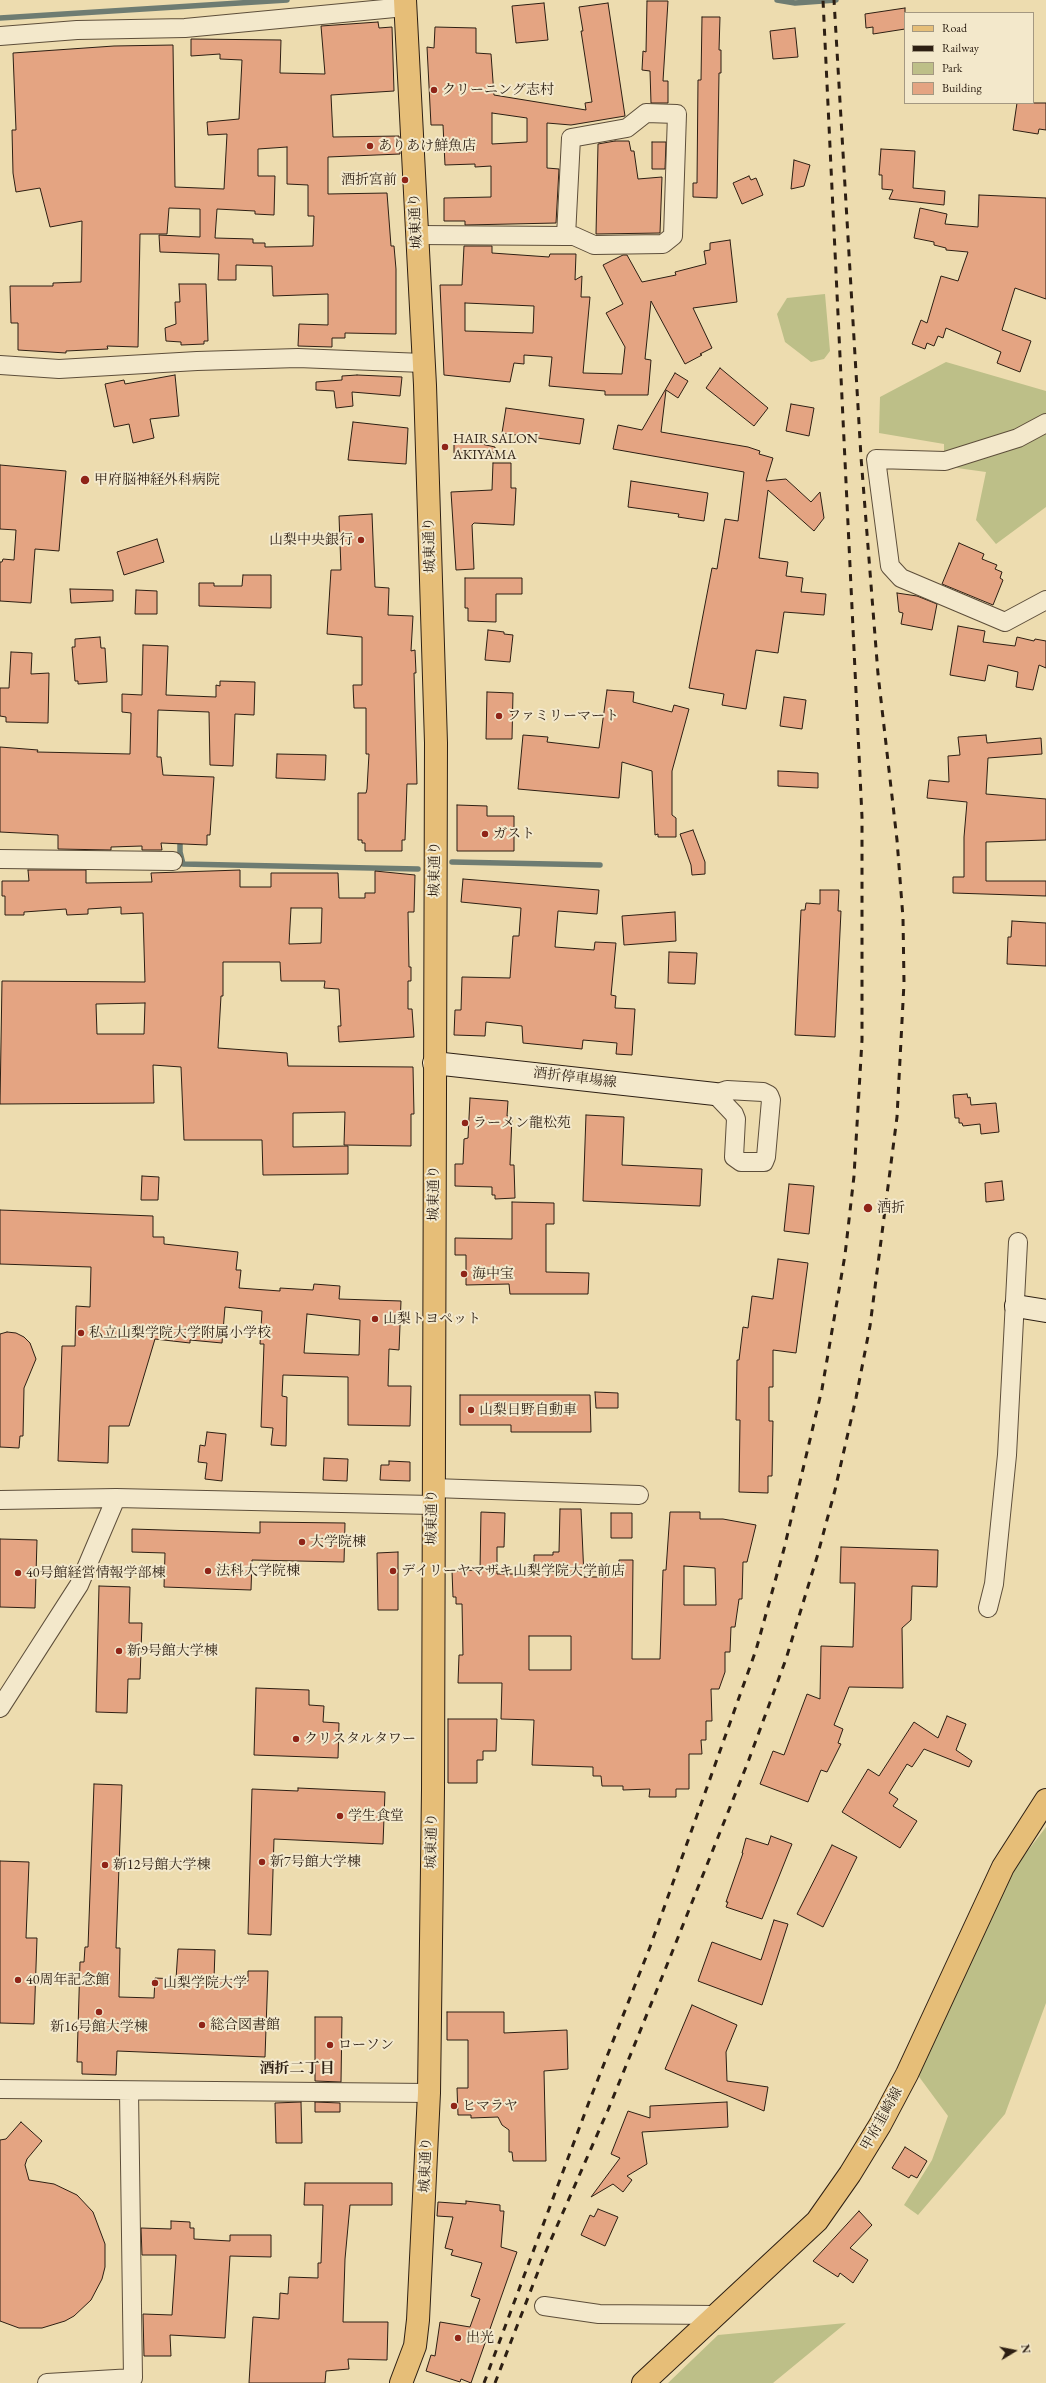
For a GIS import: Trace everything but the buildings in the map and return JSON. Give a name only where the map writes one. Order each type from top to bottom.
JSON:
[{"type":"main road","name":"城東通り","points":[[401,2383],[415,2346],[418,2320],[429,2094],[433,1790],[432,1496],[435,669],[423,363],[405,3]]},
{"type":"main road","name":"酒折停車場線","points":[[434,1063],[715,1094]]},
{"type":"main road","points":[[1016,1306],[1046,1311]]},
{"type":"main road","name":"甲府韮崎線","points":[[642,2383],[817,2221],[850,2174],[880,2125],[906,2074],[1003,1867],[1046,1800]]},
{"type":"street","points":[[0,36],[77,30],[185,28],[405,3]]},
{"type":"street","points":[[417,235],[566,236],[574,236],[594,245],[663,244],[672,236],[677,114],[646,113],[627,128],[571,138],[566,236]]},
{"type":"street","points":[[0,365],[59,369],[197,361],[298,358],[423,363]]},
{"type":"street","points":[[1046,423],[1018,438],[945,461],[876,459],[890,566],[901,578],[1005,622],[1046,600]]},
{"type":"street","points":[[0,859],[173,861]]},
{"type":"street","points":[[988,1608],[994,1584],[1006,1462],[1016,1306],[1018,1242]]},
{"type":"street","points":[[0,1500],[639,1495]]},
{"type":"street","points":[[0,1708],[79,1585],[116,1498]]},
{"type":"street","points":[[0,2089],[429,2094]]},
{"type":"street","points":[[48,2383],[133,2378],[129,2091]]},
{"type":"street","points":[[544,2306],[600,2314],[715,2315]]},
{"type":"green space","points":[[825,294],[830,351],[824,359],[811,362],[785,342],[777,314],[787,298]]},
{"type":"green space","points":[[946,362],[1046,391],[1046,507],[996,544],[976,520],[986,472],[957,468],[944,458],[944,444],[879,433],[880,397]]},
{"type":"green space","points":[[1046,1827],[1046,2003],[1005,2114],[918,2215],[904,2205],[932,2160],[948,2116],[917,2074],[1010,1874]]},
{"type":"green space","points":[[846,2323],[773,2383],[668,2383],[718,2335]]},
{"type":"waterway","points":[[0,18],[287,0]]},
{"type":"waterway","points":[[777,0],[795,3],[836,0]]},
{"type":"waterway","points":[[180,838],[180,852],[183,864],[418,869]]},
{"type":"waterway","points":[[452,862],[600,865]]},
{"type":"railway","points":[[484,2383],[589,2102],[650,1947],[756,1650],[784,1549],[822,1389],[845,1255],[854,1176],[862,1040],[862,817],[823,0]]},
{"type":"railway","points":[[495,2383],[546,2251],[608,2110],[671,1955],[748,1762],[786,1659],[817,1557],[835,1490],[856,1398],[870,1326],[897,1117],[904,983],[903,918],[897,840],[878,674],[861,457],[834,0]]},
{"type":"place","name":"クリーニング志村","points":[[434,90]]},
{"type":"place","name":"ありあけ鮮魚店","points":[[370,146]]},
{"type":"place","name":"酒折宮前","points":[[405,180]]},
{"type":"place","name":"HAIR SALON AKIYAMA","points":[[445,447]]},
{"type":"place","name":"甲府脳神経外科病院","points":[[85,480]]},
{"type":"place","name":"山梨中央銀行","points":[[361,540]]},
{"type":"place","name":"ファミリーマート","points":[[499,716]]},
{"type":"place","name":"ガスト","points":[[485,834]]},
{"type":"place","name":"ラーメン龍松苑","points":[[465,1123]]},
{"type":"place","name":"酒折","points":[[868,1208]]},
{"type":"place","name":"海中宝","points":[[464,1274]]},
{"type":"place","name":"山梨トヨペット","points":[[375,1319]]},
{"type":"place","name":"私立山梨学院大学附属小学校","points":[[81,1333]]},
{"type":"place","name":"山梨日野自動車","points":[[471,1410]]},
{"type":"place","name":"大学院棟","points":[[302,1542]]},
{"type":"place","name":"法科大学院棟","points":[[208,1571]]},
{"type":"place","name":"デイリーヤマザキ山梨学院大学前店","points":[[393,1571]]},
{"type":"place","name":"40号館経営情報学部棟","points":[[18,1573]]},
{"type":"place","name":"新9号館大学棟","points":[[119,1651]]},
{"type":"place","name":"クリスタルタワー","points":[[296,1739]]},
{"type":"place","name":"学生食堂","points":[[340,1816]]},
{"type":"place","name":"新7号館大学棟","points":[[262,1862]]},
{"type":"place","name":"新12号館大学棟","points":[[105,1865]]},
{"type":"place","name":"40周年記念館","points":[[18,1980]]},
{"type":"place","name":"山梨学院大学","points":[[155,1983]]},
{"type":"place","name":"新16号館大学棟","points":[[99,2012]]},
{"type":"place","name":"総合図書館","points":[[202,2025]]},
{"type":"place","name":"ローソン","points":[[330,2045]]},
{"type":"place","name":"ヒマラヤ","points":[[454,2106]]},
{"type":"place","name":"出光","points":[[458,2338]]},
{"type":"district","name":"酒折二丁目","points":[[297,2069]]}]
